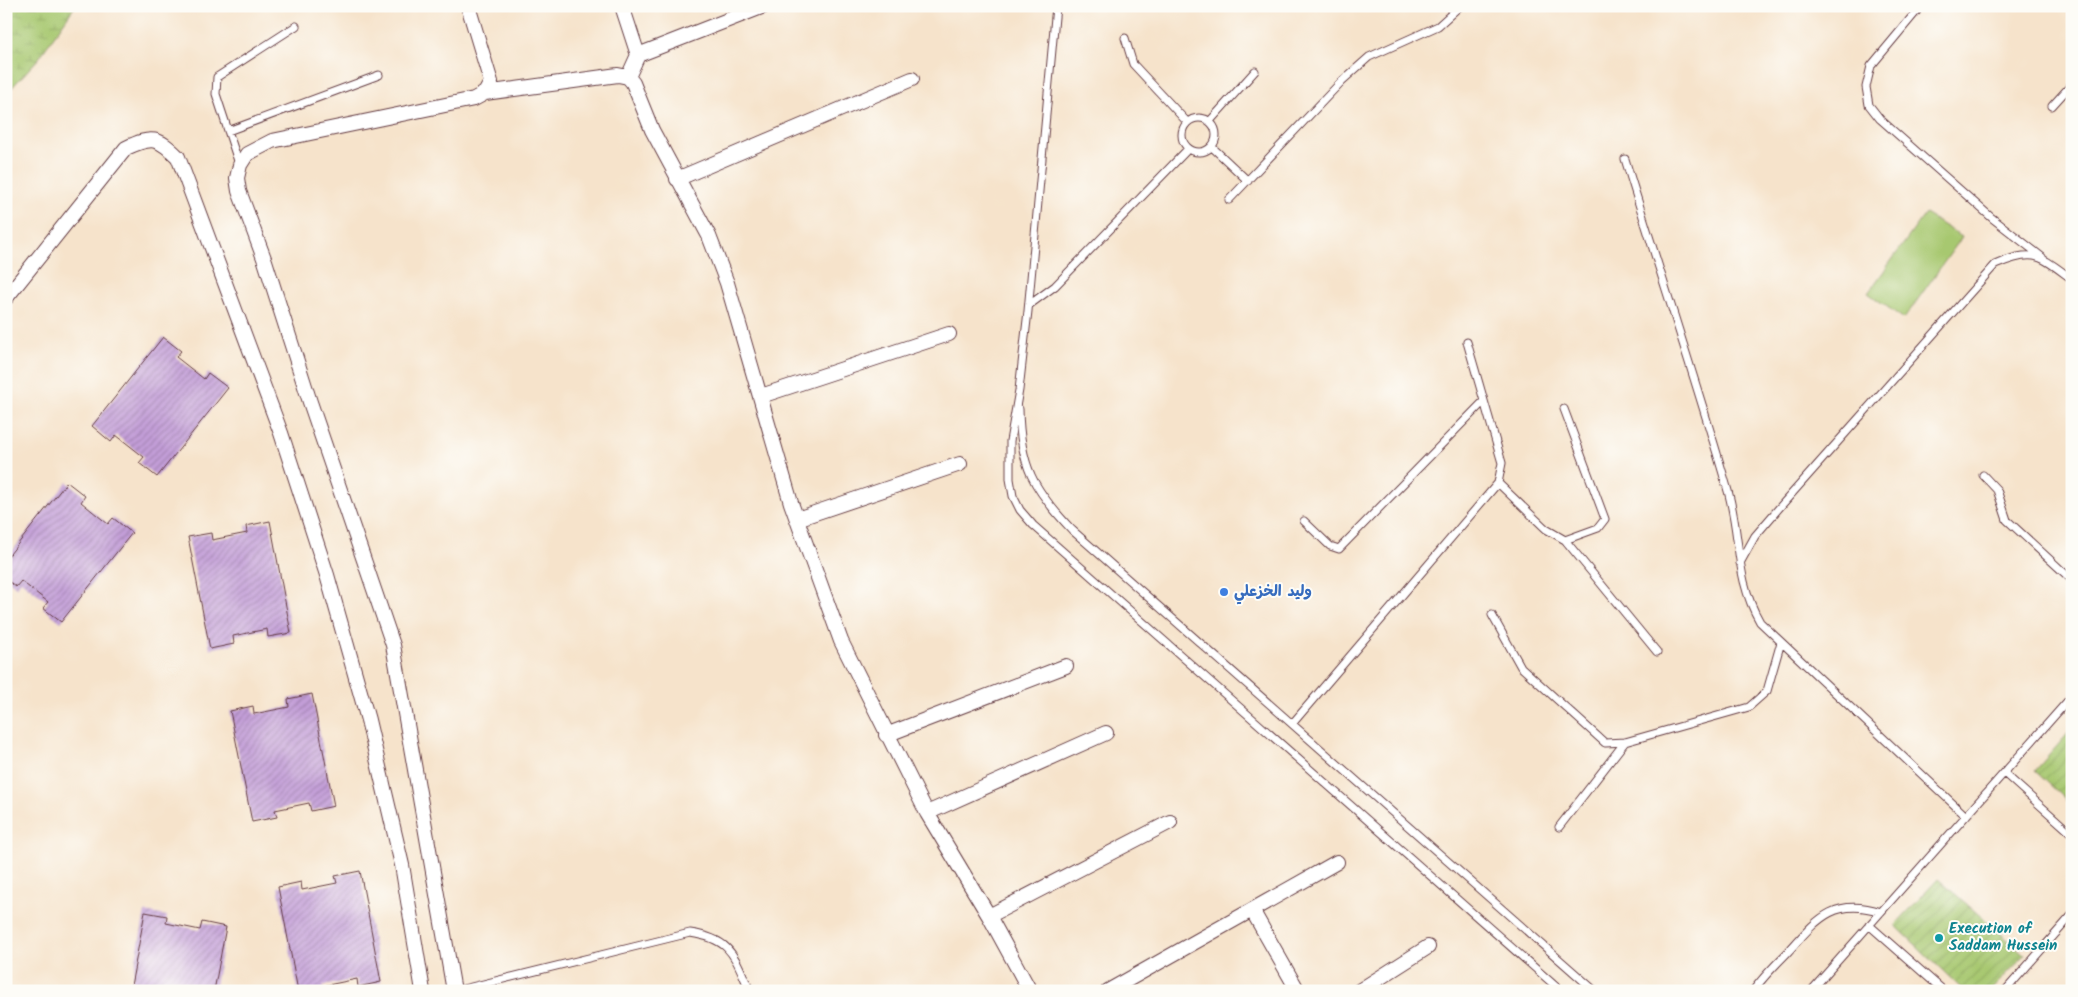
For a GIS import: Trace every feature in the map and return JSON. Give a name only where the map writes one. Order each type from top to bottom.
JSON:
[{"type":"street","points":[[468,6],[491,82],[485,93]]},
{"type":"street","points":[[622,6],[638,55],[628,77]]},
{"type":"street","points":[[638,55],[764,6]]},
{"type":"street","points":[[454,991],[393,645],[310,402],[265,261],[239,191],[237,178],[240,165],[247,154],[272,141],[474,99],[485,93],[618,75],[628,77],[633,83],[652,130],[708,236],[727,283],[797,519],[841,641],[886,735],[927,812],[989,916],[1030,991]]},
{"type":"street","points":[[676,178],[912,79]]},
{"type":"street","points":[[6,298],[126,148],[144,140],[164,143],[178,157],[281,433],[328,575],[368,720],[402,866],[423,991]]},
{"type":"street","points":[[761,396],[949,334]]},
{"type":"street","points":[[797,519],[960,464]]},
{"type":"street","points":[[886,735],[1066,666]]},
{"type":"street","points":[[927,812],[1106,733]]},
{"type":"street","points":[[989,916],[1170,822]]},
{"type":"street","points":[[1108,991],[1337,862]]},
{"type":"street","points":[[1252,910],[1298,991]]},
{"type":"street","points":[[1359,991],[1428,947]]},
{"type":"lane","points":[[1056,6],[1029,305],[1019,390],[1010,441],[1010,479],[1013,496],[1020,510],[1033,525],[1561,991]]},
{"type":"lane","points":[[1229,200],[1342,81],[1369,57],[1438,26],[1460,6]]},
{"type":"lane","points":[[1921,6],[1871,66],[1866,88],[1869,105],[1880,119],[1992,218],[2072,279]]},
{"type":"lane","points":[[240,165],[216,94],[217,77],[296,26]]},
{"type":"lane","points":[[1125,38],[1132,64],[1187,122]]},
{"type":"lane","points":[[1210,121],[1256,71]]},
{"type":"lane","points":[[228,131],[379,75]]},
{"type":"lane","points":[[2052,106],[2072,84]]},
{"type":"lane","points":[[1198,117],[1210,121],[1216,129],[1217,139],[1212,147],[1205,152],[1196,153],[1188,149],[1182,141],[1182,131],[1187,122],[1198,117]]},
{"type":"lane","points":[[1212,147],[1248,181]]},
{"type":"lane","points":[[1029,305],[1055,286],[1188,149]]},
{"type":"lane","points":[[1625,159],[1728,494],[1744,588],[1751,607],[1760,622],[1966,816]]},
{"type":"lane","points":[[1740,563],[1755,536],[1995,265],[2010,258],[2026,255],[2042,257]]},
{"type":"lane","points":[[1292,724],[1498,483],[1502,463],[1467,342]]},
{"type":"lane","points":[[1019,390],[1023,454],[1029,472],[1052,509],[1072,530],[1595,991]]},
{"type":"lane","points":[[1304,521],[1330,546],[1339,549],[1484,401]]},
{"type":"lane","points":[[1564,409],[1605,519],[1598,528],[1565,540]]},
{"type":"lane","points":[[1983,475],[1997,490],[2007,520],[2072,580]]},
{"type":"lane","points":[[1498,483],[1546,529],[1565,540],[1657,652]]},
{"type":"lane","points":[[1492,615],[1521,667],[1605,743],[1625,742],[1749,706],[1767,692],[1781,642]]},
{"type":"lane","points":[[1811,991],[2072,696]]},
{"type":"lane","points":[[1559,827],[1625,742]]},
{"type":"lane","points":[[2004,773],[2072,834]]},
{"type":"lane","points":[[1753,991],[1817,919],[1842,908],[1868,908],[1881,912]]},
{"type":"lane","points":[[2005,991],[2072,916]]},
{"type":"lane","points":[[1870,925],[1944,991]]},
{"type":"lane","points":[[454,991],[690,933],[711,936],[732,951],[750,991]]},
{"type":"green space","points":[[6,6],[75,6],[39,58],[6,94]]},
{"type":"green space","points":[[1925,214],[1962,237],[1904,319],[1868,293]]},
{"type":"green space","points":[[2072,729],[2072,805],[2035,771]]},
{"type":"green space","points":[[1938,879],[2025,955],[1990,991],[1964,991],[1895,925]]},
{"type":"building","points":[[163,337],[181,351],[176,357],[204,379],[208,373],[228,388],[157,477],[139,463],[144,457],[116,435],[111,442],[92,426]]},
{"type":"building","points":[[67,482],[85,496],[81,502],[108,524],[113,518],[132,533],[61,622],[43,608],[48,602],[21,581],[16,587],[6,579],[6,559]]},
{"type":"building","points":[[270,521],[291,633],[268,637],[267,629],[233,636],[234,644],[210,649],[188,537],[211,533],[212,540],[247,533],[246,526]]},
{"type":"building","points":[[312,694],[334,806],[311,811],[309,803],[275,810],[277,817],[252,822],[230,711],[253,706],[254,714],[289,707],[288,699]]},
{"type":"building","points":[[360,871],[381,982],[358,987],[357,979],[323,986],[324,991],[298,991],[278,887],[301,882],[302,890],[337,883],[335,876]]},
{"type":"building","points":[[145,912],[167,916],[166,923],[200,930],[202,922],[226,927],[214,991],[130,991]]},
{"type":"place","name":"وليد الخزعلي","points":[[1224,592]]},
{"type":"place","name":"Execution of Saddam Hussein","points":[[1939,938]]}]
